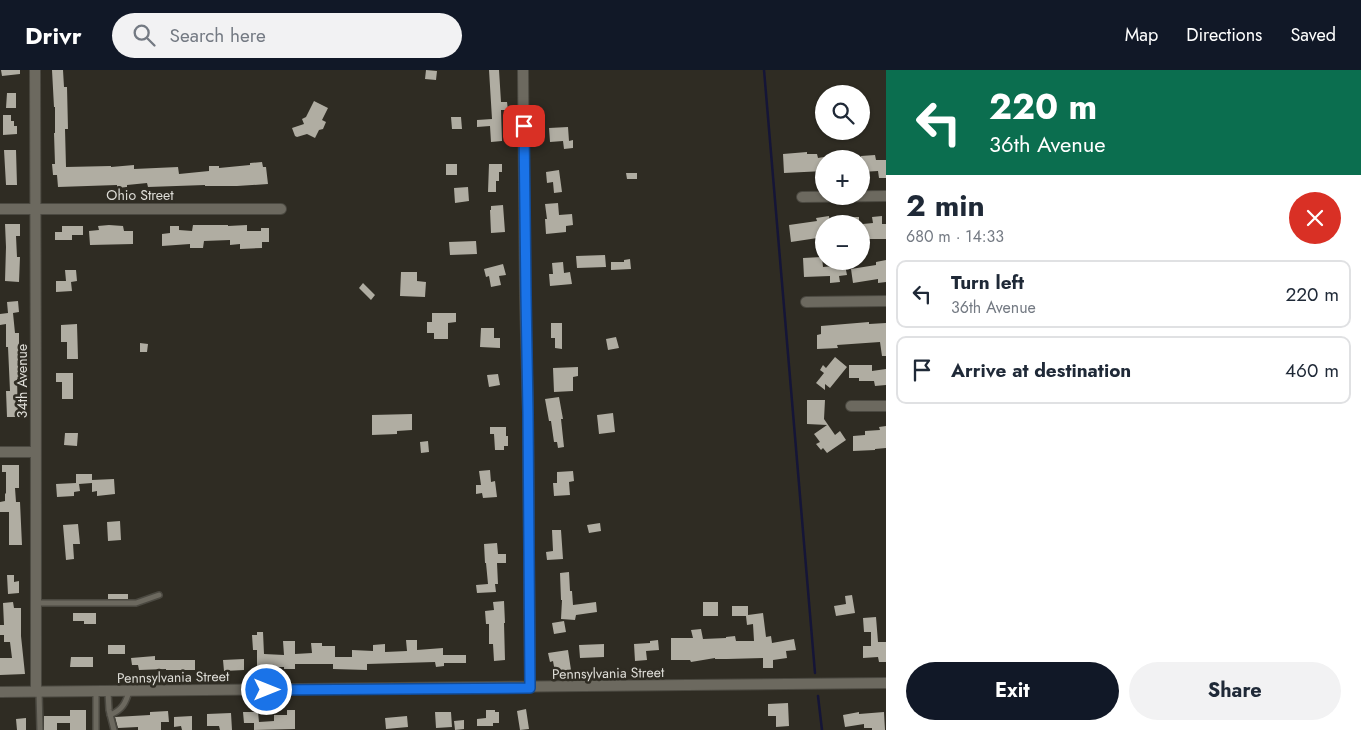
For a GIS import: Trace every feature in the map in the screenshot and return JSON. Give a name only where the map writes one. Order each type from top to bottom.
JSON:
[{"type":"street","name":"34th Avenue","points":[[35,70],[35,452],[38,692]]},
{"type":"street","points":[[523,70],[530,688]]},
{"type":"street","points":[[802,197],[886,196]]},
{"type":"street","name":"Ohio Street","points":[[0,209],[281,209]]},
{"type":"street","points":[[806,302],[886,301]]},
{"type":"street","points":[[851,406],[886,406]]},
{"type":"street","points":[[0,452],[35,452]]},
{"type":"street","name":"Pennsylvania Street","points":[[0,692],[886,683]]},
{"type":"lane","points":[[36,603],[136,603],[158,595]]},
{"type":"lane","points":[[110,715],[120,710],[124,705],[129,691]]},
{"type":"lane","points":[[38,692],[40,730]]},
{"type":"lane","points":[[96,692],[96,730]]},
{"type":"lane","points":[[108,692],[110,715],[114,730]]},
{"type":"building","points":[[1,70],[20,70],[20,74],[2,76]]},
{"type":"building","points":[[52,70],[63,70],[64,87],[67,87],[68,129],[65,129],[66,167],[134,165],[134,169],[178,167],[179,174],[209,171],[209,166],[219,166],[219,168],[262,162],[263,167],[266,167],[268,184],[148,187],[147,183],[117,188],[117,185],[58,187],[57,175],[53,175],[52,164],[55,164],[55,107]]},
{"type":"building","points":[[426,70],[437,71],[436,80],[425,79]]},
{"type":"building","points":[[489,70],[499,70],[501,102],[507,102],[508,110],[501,110],[502,141],[491,142],[490,126],[477,127],[477,120],[492,119]]},
{"type":"building","points":[[7,93],[16,93],[16,108],[6,108]]},
{"type":"building","points":[[314,101],[328,108],[322,120],[326,122],[323,129],[319,130],[315,138],[307,134],[295,136],[292,128],[304,124],[302,119],[306,117]]},
{"type":"building","points":[[3,115],[11,115],[11,121],[14,121],[14,126],[17,126],[17,134],[3,135]]},
{"type":"building","points":[[451,117],[461,117],[462,129],[452,129]]},
{"type":"building","points":[[568,127],[569,141],[573,140],[573,148],[564,149],[563,141],[550,142],[549,128]]},
{"type":"building","points":[[4,150],[16,150],[17,185],[6,185]]},
{"type":"building","points":[[807,152],[807,154],[815,154],[815,171],[784,173],[783,154]]},
{"type":"building","points":[[870,155],[875,155],[876,160],[886,160],[886,178],[879,178],[878,171],[870,171]]},
{"type":"building","points":[[446,164],[457,164],[457,175],[446,175]]},
{"type":"building","points":[[489,164],[502,164],[502,172],[499,172],[499,181],[496,181],[496,192],[488,192]]},
{"type":"building","points":[[559,170],[562,192],[554,193],[553,182],[547,183],[546,172]]},
{"type":"building","points":[[626,173],[637,173],[637,179],[627,179]]},
{"type":"building","points":[[468,187],[469,201],[455,203],[454,188]]},
{"type":"building","points":[[558,203],[559,215],[572,214],[573,225],[566,226],[566,232],[546,234],[545,204]]},
{"type":"building","points":[[503,205],[505,232],[491,233],[491,206]]},
{"type":"building","points":[[882,216],[882,224],[886,224],[886,239],[870,239],[870,223],[873,223],[872,217]]},
{"type":"building","points":[[815,221],[815,238],[791,242],[789,225]]},
{"type":"building","points":[[5,224],[20,224],[20,236],[16,236],[17,257],[20,257],[19,282],[5,281]]},
{"type":"building","points":[[193,225],[247,225],[247,231],[261,231],[261,228],[269,228],[269,242],[262,242],[262,248],[240,249],[240,244],[230,245],[230,240],[204,241],[203,248],[190,248],[190,244],[162,246],[162,234],[170,233],[170,226],[179,226],[179,230],[192,231]]},
{"type":"building","points":[[62,226],[83,226],[83,235],[72,235],[72,240],[55,240],[55,232],[62,232]]},
{"type":"building","points":[[98,226],[123,226],[124,231],[133,231],[133,244],[90,245],[89,231],[99,230]]},
{"type":"building","points":[[476,241],[477,254],[450,255],[449,242]]},
{"type":"building","points":[[605,255],[606,267],[577,268],[576,256]]},
{"type":"building","points":[[815,257],[815,270],[846,270],[847,275],[839,276],[840,282],[830,283],[830,276],[804,277],[803,258]]},
{"type":"building","points":[[630,259],[631,269],[611,270],[611,262],[624,262],[624,260]]},
{"type":"building","points":[[886,260],[886,282],[878,283],[878,279],[853,283],[851,270],[870,270],[870,266],[876,265],[876,262]]},
{"type":"building","points":[[563,262],[564,273],[570,272],[572,284],[550,286],[549,274],[553,274],[552,263]]},
{"type":"building","points":[[503,264],[506,275],[499,276],[501,285],[491,287],[489,276],[486,277],[484,269]]},
{"type":"building","points":[[65,270],[76,270],[77,281],[71,282],[72,291],[56,292],[56,281],[66,281]]},
{"type":"building","points":[[401,272],[417,272],[417,281],[426,282],[425,297],[400,296]]},
{"type":"building","points":[[363,283],[375,295],[371,300],[359,288]]},
{"type":"building","points":[[18,301],[19,312],[13,313],[15,333],[19,333],[21,379],[17,379],[18,417],[7,417],[6,391],[10,391],[8,347],[6,347],[6,324],[0,325],[0,314],[8,313],[7,302]]},
{"type":"building","points":[[432,313],[456,313],[456,322],[448,323],[448,339],[434,339],[434,333],[427,333],[427,322],[432,322]]},
{"type":"building","points":[[869,322],[869,324],[886,323],[886,356],[882,356],[880,342],[837,345],[838,348],[817,349],[817,335],[821,334],[821,326]]},
{"type":"building","points":[[551,323],[562,323],[562,349],[555,348],[555,338],[551,338]]},
{"type":"building","points":[[77,324],[78,359],[67,359],[67,342],[61,342],[61,325]]},
{"type":"building","points":[[481,328],[494,328],[494,338],[500,338],[500,348],[480,347]]},
{"type":"building","points":[[616,337],[619,348],[608,350],[606,339]]},
{"type":"building","points":[[140,343],[148,344],[147,352],[140,352]]},
{"type":"building","points":[[835,357],[847,367],[830,388],[825,384],[825,390],[816,383],[824,373],[820,370],[823,365],[826,368]]},
{"type":"building","points":[[849,365],[872,365],[872,371],[886,369],[886,385],[875,386],[874,381],[859,381],[859,378],[849,378]]},
{"type":"building","points":[[578,367],[578,376],[573,377],[573,391],[554,392],[553,368]]},
{"type":"building","points":[[56,373],[73,373],[73,399],[62,399],[62,382],[56,382]]},
{"type":"building","points":[[498,374],[500,385],[489,387],[487,375]]},
{"type":"building","points":[[559,397],[563,419],[561,419],[564,447],[558,448],[557,442],[554,442],[545,399]]},
{"type":"building","points":[[807,400],[825,400],[824,419],[835,435],[840,431],[846,440],[827,453],[816,444],[820,442],[814,434],[827,425],[807,424]]},
{"type":"building","points":[[613,413],[615,432],[599,434],[597,415]]},
{"type":"building","points":[[412,414],[412,430],[397,431],[397,434],[372,435],[372,415]]},
{"type":"building","points":[[886,426],[886,448],[853,451],[853,436],[865,435],[865,431],[880,430],[879,427]]},
{"type":"building","points":[[490,427],[506,427],[508,446],[504,446],[504,450],[495,450],[494,434],[490,434]]},
{"type":"building","points":[[65,433],[78,433],[77,446],[64,445]]},
{"type":"building","points":[[428,441],[429,452],[421,453],[420,442]]},
{"type":"building","points":[[2,465],[19,465],[19,488],[15,488],[16,502],[20,502],[22,545],[9,545],[9,512],[0,512],[0,502],[5,501],[6,493],[6,472],[2,472]]},
{"type":"building","points":[[490,470],[491,482],[495,481],[497,497],[483,498],[482,493],[476,494],[476,485],[481,485],[479,471]]},
{"type":"building","points":[[573,471],[574,481],[569,482],[570,495],[554,496],[553,483],[557,483],[557,472]]},
{"type":"building","points":[[76,474],[92,474],[92,480],[114,479],[115,494],[97,496],[97,491],[92,492],[92,483],[79,484],[80,491],[74,492],[74,496],[57,497],[56,484],[76,483]]},
{"type":"building","points":[[120,521],[121,540],[108,541],[107,522]]},
{"type":"building","points":[[600,523],[601,531],[589,533],[587,525]]},
{"type":"building","points":[[78,524],[80,544],[73,544],[74,559],[66,560],[63,525]]},
{"type":"building","points":[[552,530],[561,530],[563,559],[547,560],[546,552],[553,551]]},
{"type":"building","points":[[497,543],[498,554],[506,554],[506,563],[497,563],[498,584],[495,584],[496,592],[477,593],[476,585],[488,584],[484,544]]},
{"type":"building","points":[[569,572],[573,605],[596,602],[597,612],[576,615],[575,620],[561,619],[560,573]]},
{"type":"building","points":[[7,575],[14,575],[14,582],[19,581],[19,593],[8,594]]},
{"type":"building","points":[[108,594],[128,594],[128,599],[108,599]]},
{"type":"building","points":[[852,595],[855,613],[836,616],[834,606],[846,604],[845,596]]},
{"type":"building","points":[[504,601],[505,660],[494,661],[493,644],[489,644],[489,624],[486,624],[485,611],[494,610],[493,602]]},
{"type":"building","points":[[13,602],[14,608],[21,608],[21,636],[25,674],[0,675],[0,658],[12,658],[10,642],[4,642],[4,635],[0,635],[0,625],[4,625],[3,603]]},
{"type":"building","points":[[703,602],[718,602],[718,616],[703,616]]},
{"type":"building","points":[[732,606],[748,606],[748,615],[763,613],[766,637],[771,636],[772,643],[794,639],[796,650],[786,651],[787,658],[773,660],[773,668],[763,668],[763,658],[715,658],[691,662],[690,660],[671,660],[671,638],[693,638],[691,630],[701,629],[703,639],[735,636],[736,641],[754,641],[753,624],[747,625],[746,616],[732,616]]},
{"type":"building","points":[[73,613],[96,613],[96,624],[84,624],[84,621],[73,621]]},
{"type":"building","points":[[876,617],[878,642],[886,642],[886,662],[879,662],[878,657],[863,658],[863,646],[871,646],[871,632],[864,632],[863,618]]},
{"type":"building","points":[[564,621],[566,632],[554,634],[552,623]]},
{"type":"building","points":[[257,632],[263,632],[264,654],[284,655],[283,641],[295,641],[295,654],[312,653],[311,643],[322,643],[322,646],[335,646],[335,657],[352,657],[352,650],[373,651],[373,645],[385,644],[385,652],[407,651],[406,640],[417,640],[417,650],[443,648],[443,655],[466,655],[466,663],[444,663],[444,666],[436,667],[435,662],[367,664],[367,670],[333,669],[333,664],[295,664],[295,669],[257,667],[257,650],[253,650],[252,635],[257,635]]},
{"type":"building","points":[[658,640],[659,650],[646,651],[647,660],[635,661],[634,644],[650,643],[650,641]]},
{"type":"building","points":[[604,644],[604,657],[580,658],[579,645]]},
{"type":"building","points":[[108,645],[125,645],[125,654],[108,654]]},
{"type":"building","points":[[568,650],[571,670],[555,672],[553,661],[550,662],[548,653]]},
{"type":"building","points":[[155,656],[155,660],[195,660],[195,670],[139,670],[138,665],[132,665],[131,658]]},
{"type":"building","points":[[71,657],[93,657],[93,667],[70,667]]},
{"type":"building","points":[[244,659],[244,670],[224,671],[223,660]]},
{"type":"building","points":[[788,703],[789,726],[776,727],[776,716],[768,716],[768,704]]},
{"type":"building","points":[[526,709],[529,729],[520,730],[517,711]]},
{"type":"building","points":[[70,710],[86,710],[86,730],[70,730],[70,723],[57,723],[57,730],[44,730],[44,716],[70,716]]},
{"type":"building","points":[[287,710],[295,710],[295,729],[254,730],[254,723],[244,723],[243,712],[258,712],[259,722],[274,721],[274,715],[287,715]]},
{"type":"building","points":[[486,710],[499,712],[499,723],[493,723],[493,726],[477,726],[477,719],[486,718]]},
{"type":"building","points":[[168,711],[169,722],[161,722],[161,730],[138,730],[138,727],[118,728],[115,717],[150,715],[150,712]]},
{"type":"building","points":[[435,712],[451,712],[452,727],[436,728]]},
{"type":"building","points":[[859,712],[859,714],[884,712],[885,730],[864,728],[864,724],[845,727],[843,715]]},
{"type":"building","points":[[231,713],[232,730],[220,730],[219,726],[207,726],[207,714]]},
{"type":"building","points":[[192,716],[192,730],[182,730],[181,726],[174,727],[174,717]]},
{"type":"building","points":[[407,716],[408,727],[386,729],[385,718]]},
{"type":"building","points":[[26,718],[26,730],[17,730],[16,719]]},
{"type":"building","points":[[464,720],[464,729],[455,730],[454,721]]},
{"type":"waterway","points":[[764,70],[815,673]]},
{"type":"waterway","points":[[818,696],[822,730]]},
{"type":"route","points":[[267,690],[530,688],[524,126]]}]
